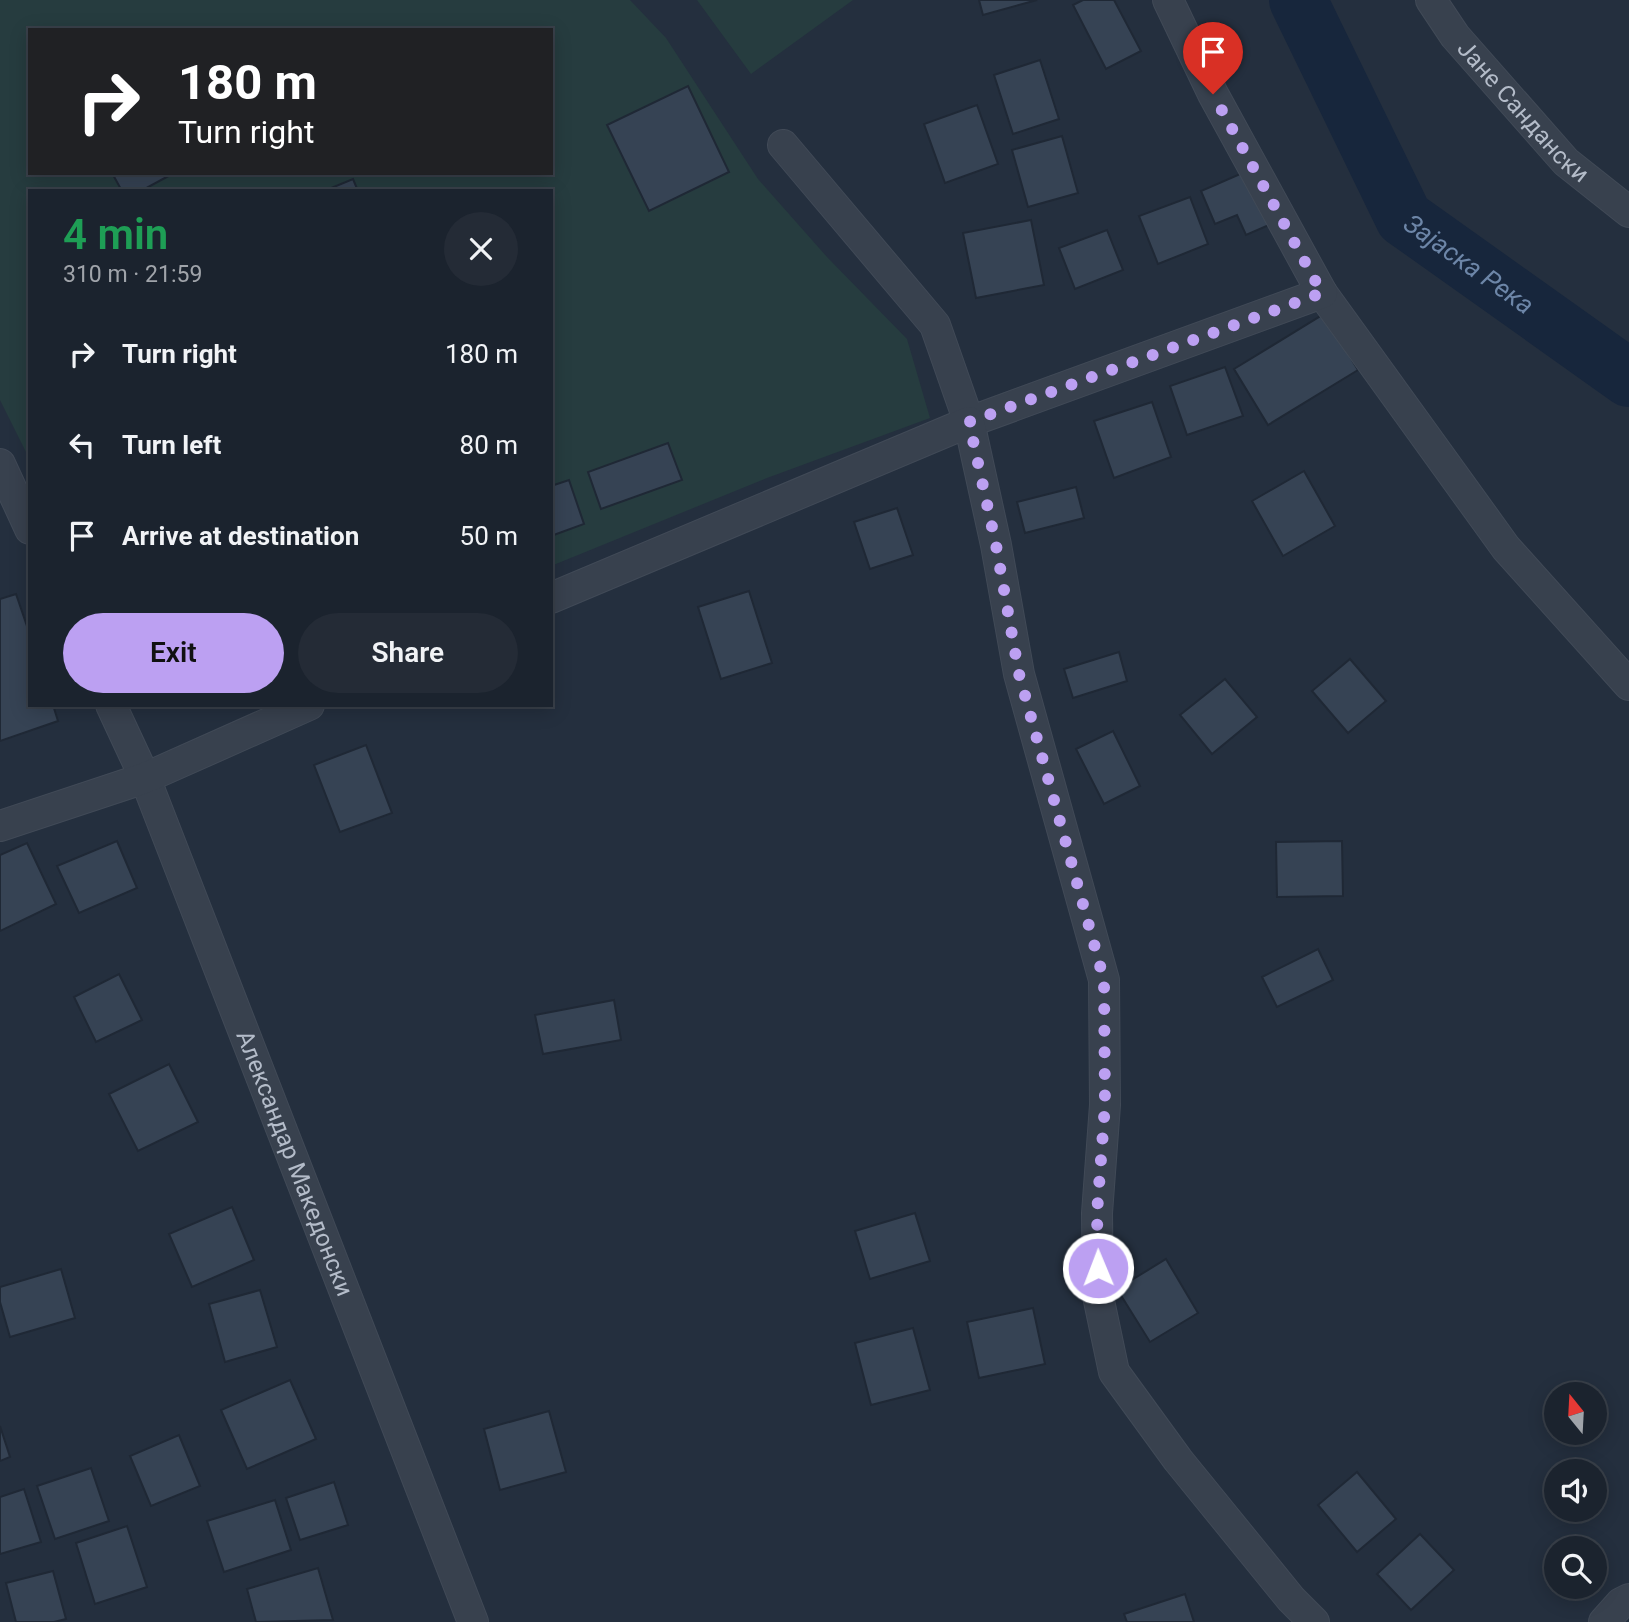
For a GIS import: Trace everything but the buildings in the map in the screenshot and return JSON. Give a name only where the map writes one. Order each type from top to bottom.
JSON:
[{"type":"street","points":[[1168,0],[1213,94],[1322,293],[1506,548],[1629,685]]},
{"type":"street","name":"Јане Сандански","points":[[1432,0],[1455,36],[1566,162],[1629,212]]},
{"type":"street","points":[[783,145],[935,325],[969,422],[996,545],[1019,674],[1104,980],[1105,1105],[1097,1213],[1098,1296],[1114,1372],[1178,1460],[1291,1599],[1314,1622]]},
{"type":"street","points":[[553,597],[969,422],[1322,293]]},
{"type":"street","points":[[0,464],[28,525]]},
{"type":"street","name":"Александар Македонски","points":[[112,707],[145,778],[473,1622]]},
{"type":"street","points":[[0,826],[145,778],[305,707]]},
{"type":"street","points":[[1604,1622],[1621,1603],[1629,1599]]},
{"type":"green space","points":[[0,0],[630,0],[666,38],[758,179],[827,257],[907,339],[930,418],[767,478],[553,565],[553,189],[28,189],[28,456],[0,400]]},
{"type":"green space","points":[[697,0],[853,0],[751,74]]},
{"type":"waterway","name":"Зајаска Река","points":[[1298,0],[1404,218],[1629,378]]},
{"type":"route","points":[[1098,1268],[1097,1213],[1105,1105],[1104,980],[1019,674],[996,545],[969,422],[1322,293],[1213,94]]}]
